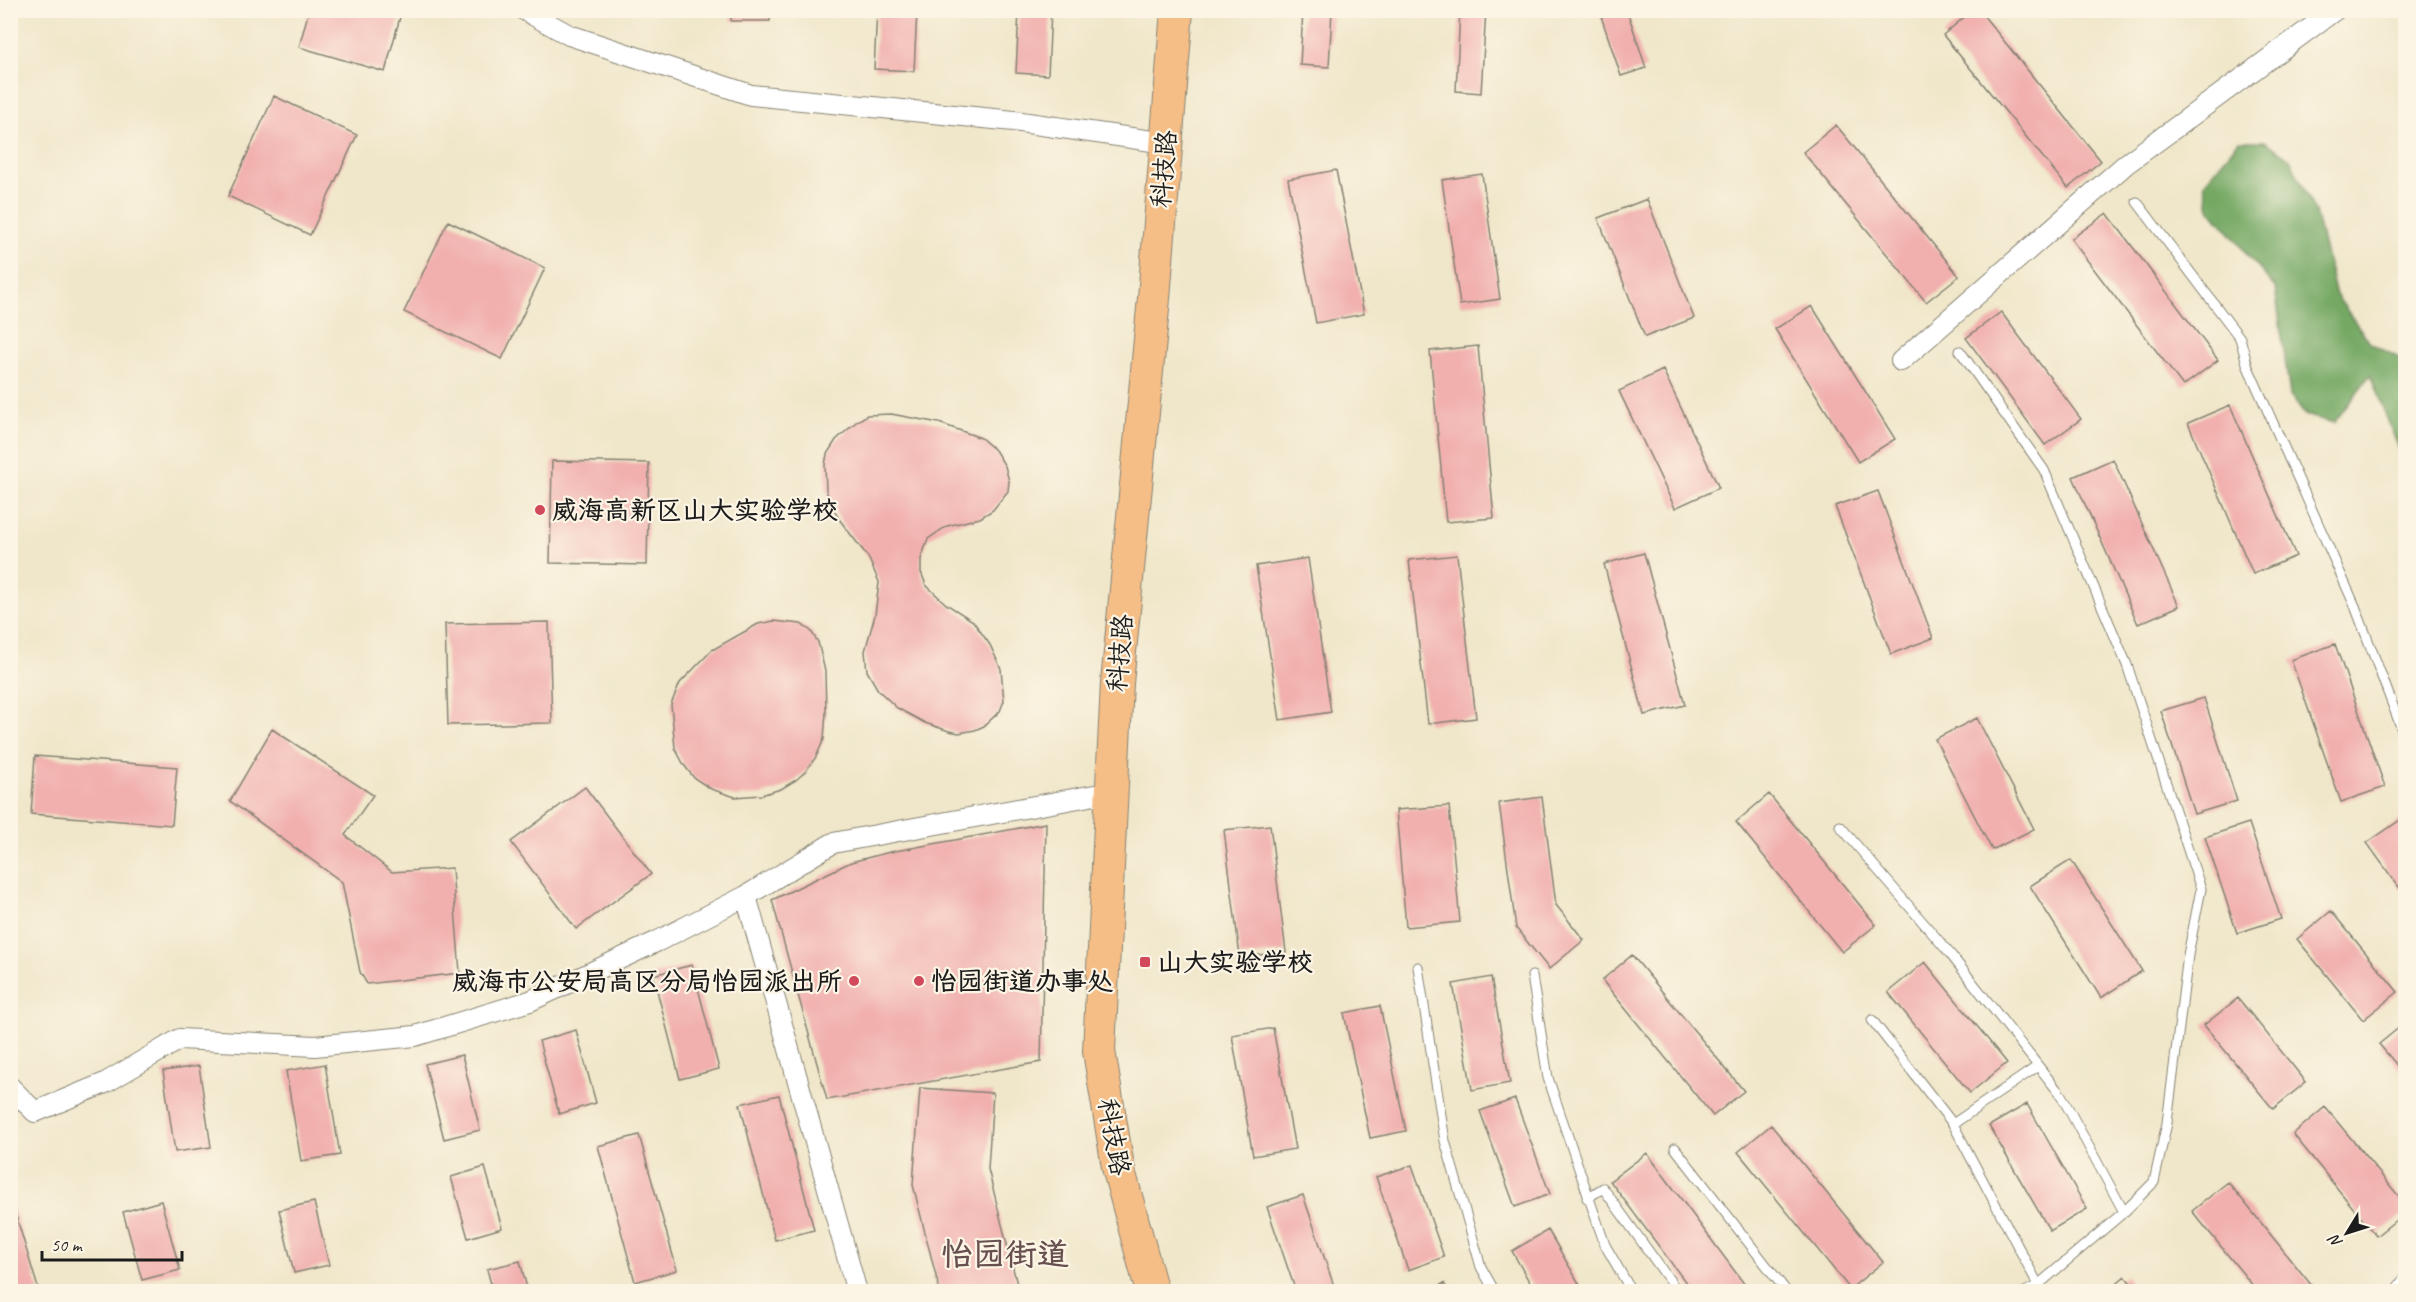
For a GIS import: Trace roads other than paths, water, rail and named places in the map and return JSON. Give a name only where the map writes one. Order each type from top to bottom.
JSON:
[{"type":"main road","name":"科技路","points":[[1152,1292],[1118,1167],[1099,1051],[1117,683],[1177,10]]},
{"type":"street","points":[[524,10],[569,35],[751,95],[1014,122],[1166,143]]},
{"type":"street","points":[[1901,361],[2126,164],[2335,10]]},
{"type":"street","points":[[10,1087],[35,1112],[105,1083],[180,1039],[315,1046],[414,1036],[530,1001],[658,941],[746,896],[833,843],[1111,792]]},
{"type":"street","points":[[746,896],[857,1292]]},
{"type":"lane","points":[[2137,202],[2241,338],[2248,367],[2355,606],[2406,740]]},
{"type":"lane","points":[[1960,351],[2044,470],[2127,665],[2200,889],[2188,955],[2167,1123],[2154,1182],[2040,1288],[2025,1292]]},
{"type":"lane","points":[[1840,826],[1951,955],[2061,1095],[2124,1212]]},
{"type":"lane","points":[[1418,967],[1445,1141],[1481,1266],[1495,1292]]},
{"type":"lane","points":[[1532,976],[1548,1078],[1587,1198],[1605,1245],[1632,1292]]},
{"type":"lane","points":[[1872,1020],[1953,1124],[2040,1288]]},
{"type":"lane","points":[[1953,1124],[2038,1066]]},
{"type":"lane","points":[[1676,1148],[1787,1292]]},
{"type":"lane","points":[[1587,1198],[1603,1188],[1678,1292]]},
{"type":"lane","points":[[2394,1292],[2406,1276]]},
{"type":"place","name":"威海高新区山大实验学校","points":[[540,510]]},
{"type":"place","name":"山大实验学校","points":[[1145,962]]},
{"type":"place","name":"威海市公安局高区分局怡园派出所","points":[[854,981]]},
{"type":"place","name":"怡园街道办事处","points":[[919,981]]},
{"type":"district","name":"怡园街道","points":[[1005,1254]]}]
